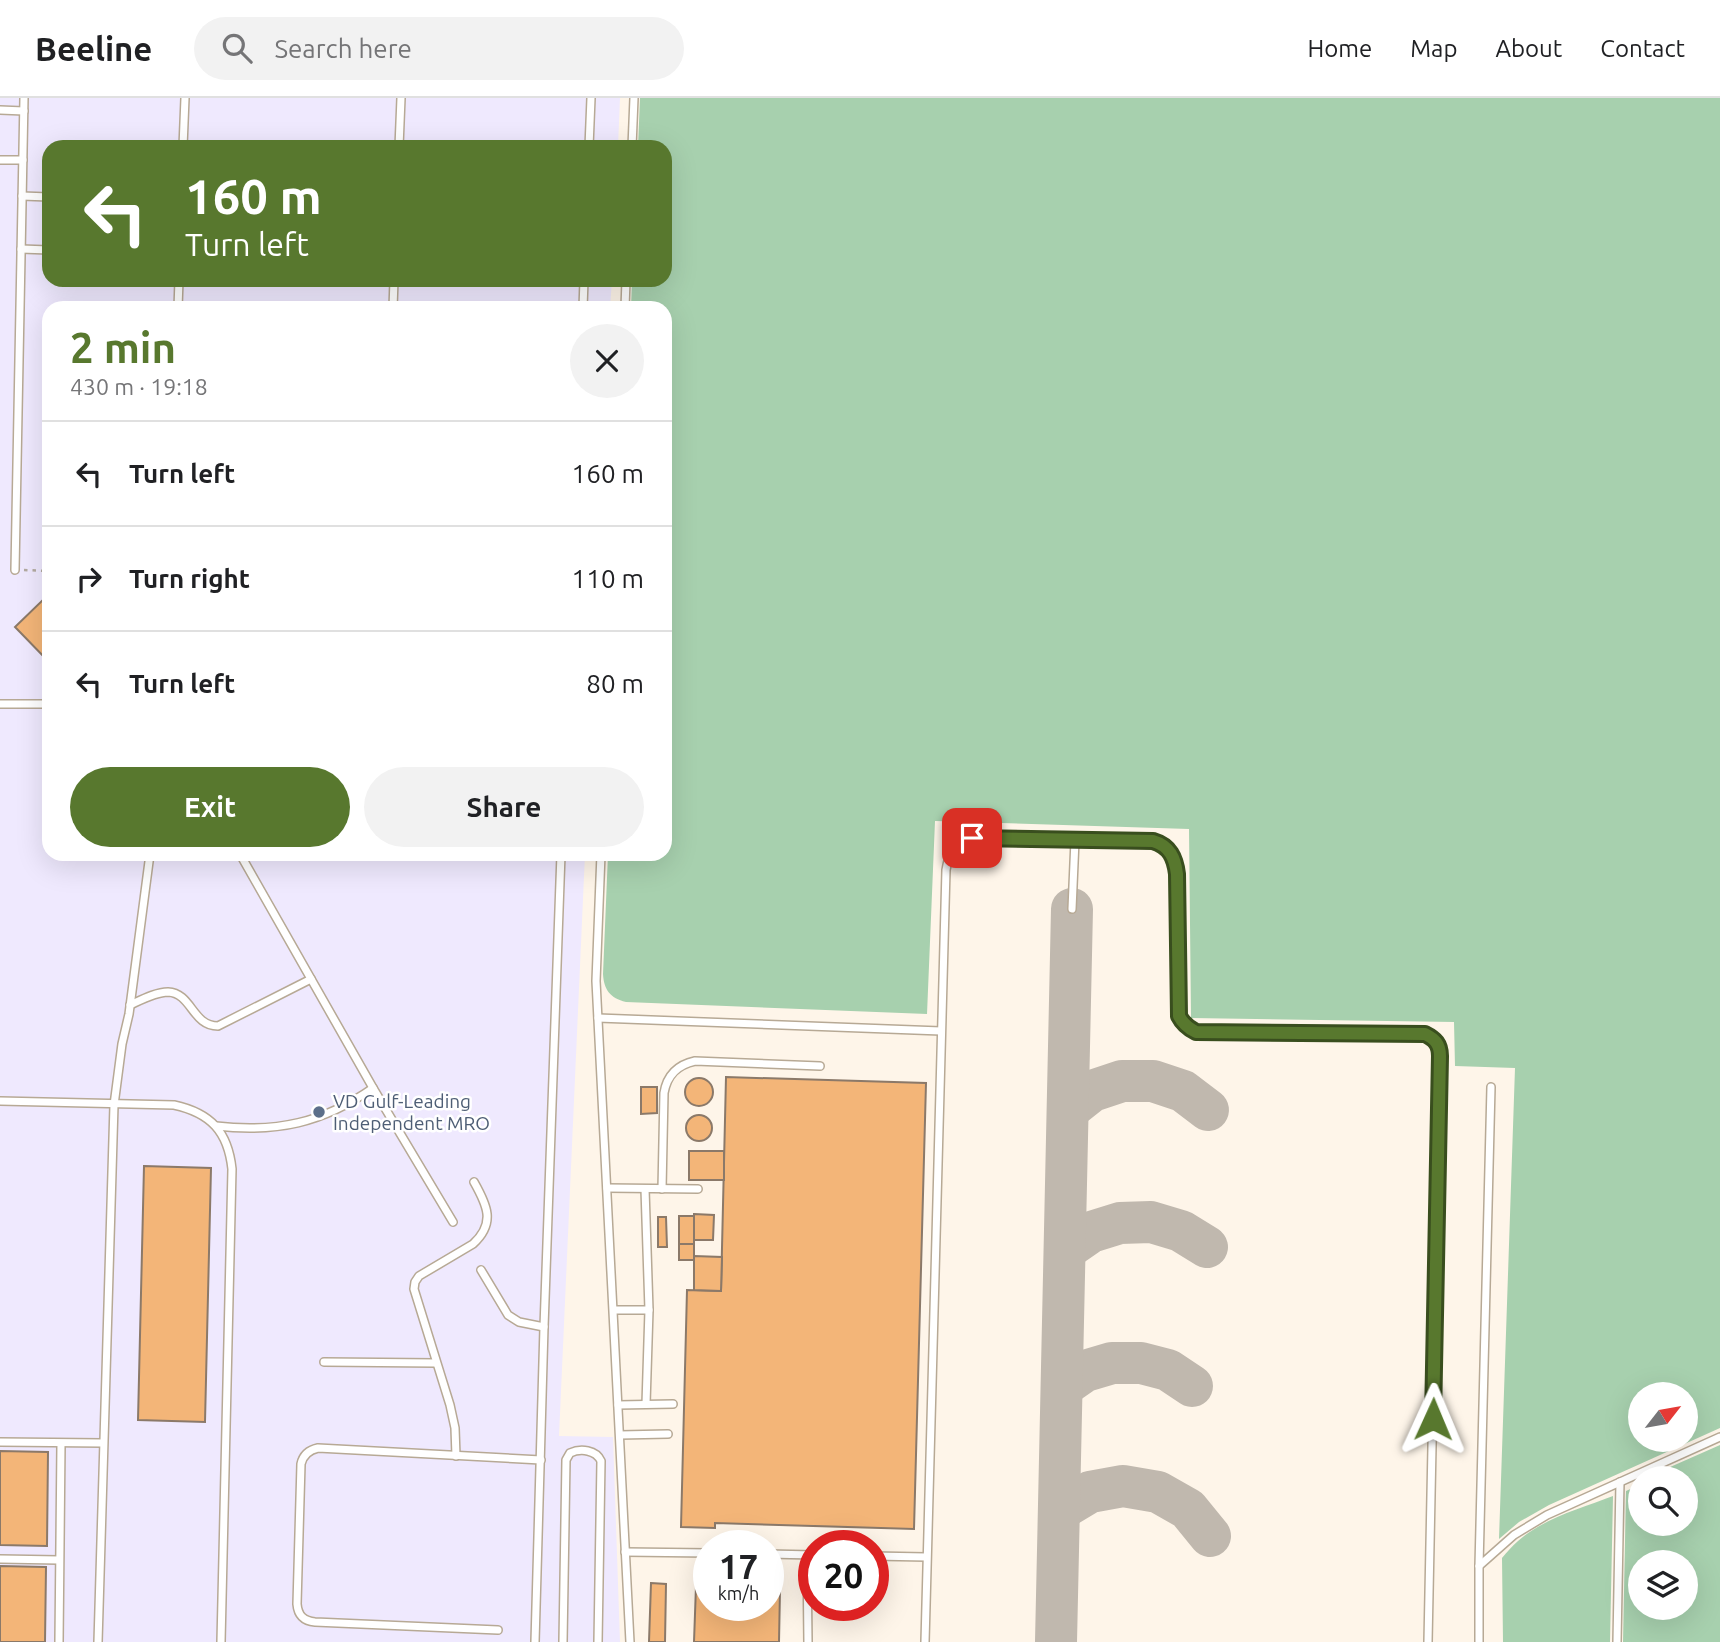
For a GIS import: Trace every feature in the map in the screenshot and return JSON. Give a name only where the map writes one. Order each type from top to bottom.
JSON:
[{"type":"lane","points":[[15,570],[24,98]]},
{"type":"lane","points":[[183,140],[185,98]]},
{"type":"lane","points":[[399,140],[401,98]]},
{"type":"lane","points":[[589,140],[591,98]]},
{"type":"lane","points":[[632,140],[634,98]]},
{"type":"lane","points":[[0,110],[24,111]]},
{"type":"lane","points":[[0,160],[23,160]]},
{"type":"lane","points":[[22,196],[42,197]]},
{"type":"lane","points":[[21,249],[42,250]]},
{"type":"lane","points":[[0,704],[42,704]]},
{"type":"lane","points":[[925,1642],[946,870],[950,853],[963,841],[972,838],[1153,841],[1171,852],[1177,874],[1179,1016],[1183,1023],[1196,1032],[1425,1034],[1437,1042],[1440,1048],[1429,1642]]},
{"type":"lane","points":[[1072,909],[1075,840]]},
{"type":"lane","points":[[97,1642],[114,1105],[149,861]]},
{"type":"lane","points":[[244,861],[453,1222]]},
{"type":"lane","points":[[536,1642],[561,861]]},
{"type":"lane","points":[[601,861],[596,965],[630,1642]]},
{"type":"lane","points":[[130,1004],[167,992],[175,994],[182,997],[202,1023],[218,1027],[311,979]]},
{"type":"lane","points":[[598,1018],[941,1031]]},
{"type":"lane","points":[[662,1189],[665,1083],[677,1068],[695,1061],[820,1066]]},
{"type":"lane","points":[[1479,1642],[1491,1087]]},
{"type":"lane","points":[[216,1126],[257,1129],[299,1123],[338,1110],[373,1088]]},
{"type":"lane","points":[[0,1101],[174,1105],[204,1116],[216,1126],[225,1139],[232,1169],[221,1642]]},
{"type":"lane","points":[[457,1456],[453,1416],[414,1289],[415,1282],[425,1272],[473,1244],[485,1229],[485,1202],[474,1182]]},
{"type":"lane","points":[[607,1188],[698,1189]]},
{"type":"lane","points":[[645,1189],[649,1310],[646,1404]]},
{"type":"lane","points":[[481,1270],[508,1315],[519,1322],[544,1327]]},
{"type":"lane","points":[[614,1311],[649,1310]]},
{"type":"lane","points":[[324,1362],[436,1363]]},
{"type":"lane","points":[[618,1405],[673,1404]]},
{"type":"lane","points":[[620,1435],[668,1434]]},
{"type":"lane","points":[[1479,1566],[1500,1546],[1546,1515],[1720,1437]]},
{"type":"lane","points":[[0,1442],[103,1443]]},
{"type":"lane","points":[[58,1642],[61,1444]]},
{"type":"lane","points":[[498,1630],[315,1622],[304,1619],[297,1611],[301,1464],[309,1451],[318,1448],[541,1460]]},
{"type":"lane","points":[[563,1642],[566,1460],[570,1453],[582,1450],[596,1454],[601,1461],[598,1642]]},
{"type":"lane","points":[[1617,1642],[1620,1482]]},
{"type":"lane","points":[[625,1552],[693,1553]]},
{"type":"lane","points":[[889,1556],[926,1557]]},
{"type":"lane","points":[[0,1559],[59,1560]]},
{"type":"lane","points":[[808,1621],[808,1642]]},
{"type":"path","points":[[15,570],[42,571]]},
{"type":"shaded area","points":[[0,98],[620,98],[618,140],[42,140],[42,287],[612,287],[610,301],[42,301],[42,861],[585,861],[559,1436],[613,1437],[620,1642],[0,1642]]},
{"type":"green space","points":[[640,98],[1720,98],[1720,1428],[1698,1438],[1698,1382],[1628,1382],[1628,1452],[1667,1452],[1636,1466],[1628,1466],[1628,1469],[1549,1505],[1519,1522],[1499,1539],[1515,1068],[1455,1066],[1454,1022],[1191,1018],[1189,829],[935,821],[927,1014],[626,1002],[609,992],[603,974],[608,861],[672,861],[672,301],[631,301],[632,287],[672,287],[672,140],[638,140]]},
{"type":"green space","points":[[1720,1445],[1720,1642],[1623,1642],[1628,1490],[1628,1536],[1698,1536],[1698,1466],[1672,1466]]},
{"type":"green space","points":[[1613,1496],[1610,1642],[1503,1642],[1502,1558],[1518,1541],[1539,1526]]},
{"type":"building","points":[[42,601],[42,655],[15,627]]},
{"type":"building","points":[[726,1077],[926,1083],[914,1529],[715,1523],[715,1528],[681,1527],[687,1290],[721,1291]]},
{"type":"building","points":[[699,1078],[709,1082],[713,1092],[709,1102],[699,1106],[689,1102],[685,1092],[689,1082]]},
{"type":"building","points":[[641,1087],[657,1087],[657,1113],[641,1114]]},
{"type":"building","points":[[699,1115],[708,1119],[712,1128],[708,1137],[699,1141],[690,1137],[686,1128],[690,1119]]},
{"type":"building","points":[[689,1151],[724,1151],[724,1180],[689,1180]]},
{"type":"building","points":[[144,1166],[211,1168],[205,1422],[138,1420]]},
{"type":"building","points":[[694,1214],[714,1215],[713,1240],[694,1240]]},
{"type":"building","points":[[679,1216],[694,1216],[694,1244],[679,1244]]},
{"type":"building","points":[[658,1217],[666,1217],[667,1247],[658,1247]]},
{"type":"building","points":[[679,1244],[694,1244],[694,1260],[679,1260]]},
{"type":"building","points":[[694,1256],[722,1257],[721,1291],[694,1290]]},
{"type":"building","points":[[0,1451],[48,1452],[47,1546],[0,1545]]},
{"type":"building","points":[[0,1566],[46,1567],[45,1642],[0,1642]]},
{"type":"building","points":[[651,1583],[666,1584],[665,1642],[649,1642]]},
{"type":"building","points":[[695,1621],[779,1621],[779,1642],[694,1642]]},
{"type":"taxiway","points":[[1056,1642],[1072,909]]},
{"type":"taxiway","points":[[1068,1110],[1092,1091],[1122,1081],[1153,1081],[1183,1091],[1208,1110]]},
{"type":"taxiway","points":[[1065,1250],[1091,1232],[1120,1223],[1151,1222],[1181,1231],[1207,1247]]},
{"type":"taxiway","points":[[1062,1387],[1085,1371],[1112,1363],[1141,1363],[1168,1370],[1192,1386]]},
{"type":"taxiway","points":[[1060,1510],[1090,1492],[1123,1486],[1158,1492],[1188,1509],[1210,1536]]},
{"type":"place","name":"VD Gulf-Leading Independent MRO","points":[[319,1112]]},
{"type":"route","points":[[972,838],[1153,841],[1166,847],[1174,858],[1177,874],[1179,1016],[1183,1023],[1196,1032],[1425,1034],[1437,1042],[1440,1056],[1433,1419]]}]
